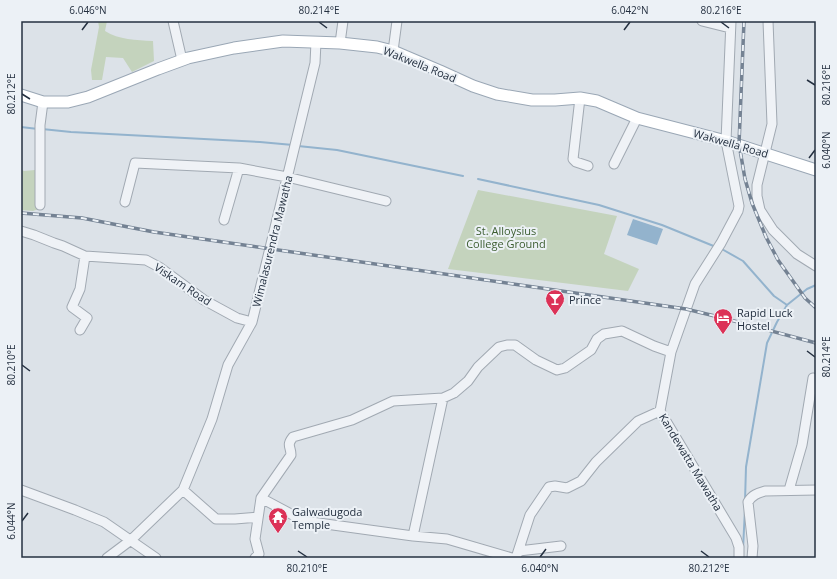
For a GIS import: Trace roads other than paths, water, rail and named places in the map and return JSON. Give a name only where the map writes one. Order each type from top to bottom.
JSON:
[{"type":"main road","name":"Wakwella Road","points":[[21,95],[43,102],[68,102],[88,97],[182,60],[234,48],[283,41],[340,43],[377,47],[393,51],[440,70],[473,86],[497,94],[532,100],[580,98],[597,101],[637,118],[726,140],[816,170]]},
{"type":"street","points":[[173,21],[182,60]]},
{"type":"street","points":[[340,43],[343,21]]},
{"type":"street","points":[[393,51],[397,21]]},
{"type":"street","points":[[702,21],[731,25]]},
{"type":"street","points":[[768,21],[772,124],[758,185],[757,196],[760,210],[773,230],[797,254],[816,266]]},
{"type":"street","name":"Kandewatta Mawatha","points":[[731,25],[726,140],[739,206],[736,216],[721,243],[695,284],[671,352],[660,411],[736,538],[739,547],[739,558]]},
{"type":"street","name":"Wimalasurendra Mawatha","points":[[183,490],[212,419],[228,365],[252,322],[315,63],[316,42]]},
{"type":"street","points":[[580,98],[573,158],[576,162],[588,166]]},
{"type":"street","points":[[40,205],[41,128],[43,102]]},
{"type":"street","points":[[614,164],[637,118]]},
{"type":"street","points":[[125,202],[135,163],[239,168],[287,177],[386,201]]},
{"type":"street","points":[[224,220],[239,168]]},
{"type":"street","name":"Viskam Road","points":[[21,230],[85,256],[146,260],[159,267],[204,300],[237,318],[252,322]]},
{"type":"street","points":[[80,330],[87,318],[72,307],[80,289],[85,256]]},
{"type":"street","points":[[259,557],[255,539],[261,498],[291,455],[289,447],[293,437],[352,420],[393,401],[443,398],[454,393],[468,381],[478,367],[499,347],[507,345],[515,345],[536,360],[557,370],[564,368],[591,350],[597,339],[604,334],[622,331],[671,352]]},
{"type":"street","points":[[789,490],[802,445],[813,378]]},
{"type":"street","points":[[413,536],[443,398]]},
{"type":"street","points":[[561,546],[517,554],[530,515],[549,487],[555,486],[567,488],[581,481],[596,462],[638,421],[660,411]]},
{"type":"street","points":[[21,490],[104,522],[156,558]]},
{"type":"street","points":[[107,558],[131,540],[183,490],[216,518],[235,519],[258,517]]},
{"type":"street","points":[[752,558],[753,546],[748,502],[752,496],[759,492],[816,490]]},
{"type":"street","points":[[261,498],[304,521],[413,536],[447,539],[512,558]]},
{"type":"street","points":[[739,547],[753,546]]},
{"type":"water","points":[[633,219],[663,229],[657,245],[627,235]]},
{"type":"waterway","points":[[21,127],[38,129]]},
{"type":"waterway","points":[[42,129],[293,145]]},
{"type":"waterway","points":[[298,146],[337,150],[463,176]]},
{"type":"waterway","points":[[478,179],[599,205],[662,225],[716,247]]},
{"type":"waterway","points":[[720,248],[743,261],[774,296],[787,305]]},
{"type":"waterway","points":[[745,501],[746,467],[767,343],[787,305],[807,289],[816,285]]},
{"type":"waterway","points":[[743,549],[745,509]]},
{"type":"railway","points":[[744,21],[739,144],[745,179],[752,203],[766,237],[778,260],[805,298],[816,308]]},
{"type":"railway","points":[[21,213],[82,218],[154,232],[686,309],[816,343]]},
{"type":"place","name":"Prince","points":[[555,316]]},
{"type":"place","name":"Rapid Luck Hostel","points":[[723,335]]},
{"type":"place","name":"Galwadugoda Temple","points":[[278,534]]},
{"type":"park label","name":"St. Alloysius College Ground","points":[[506,236]]}]
